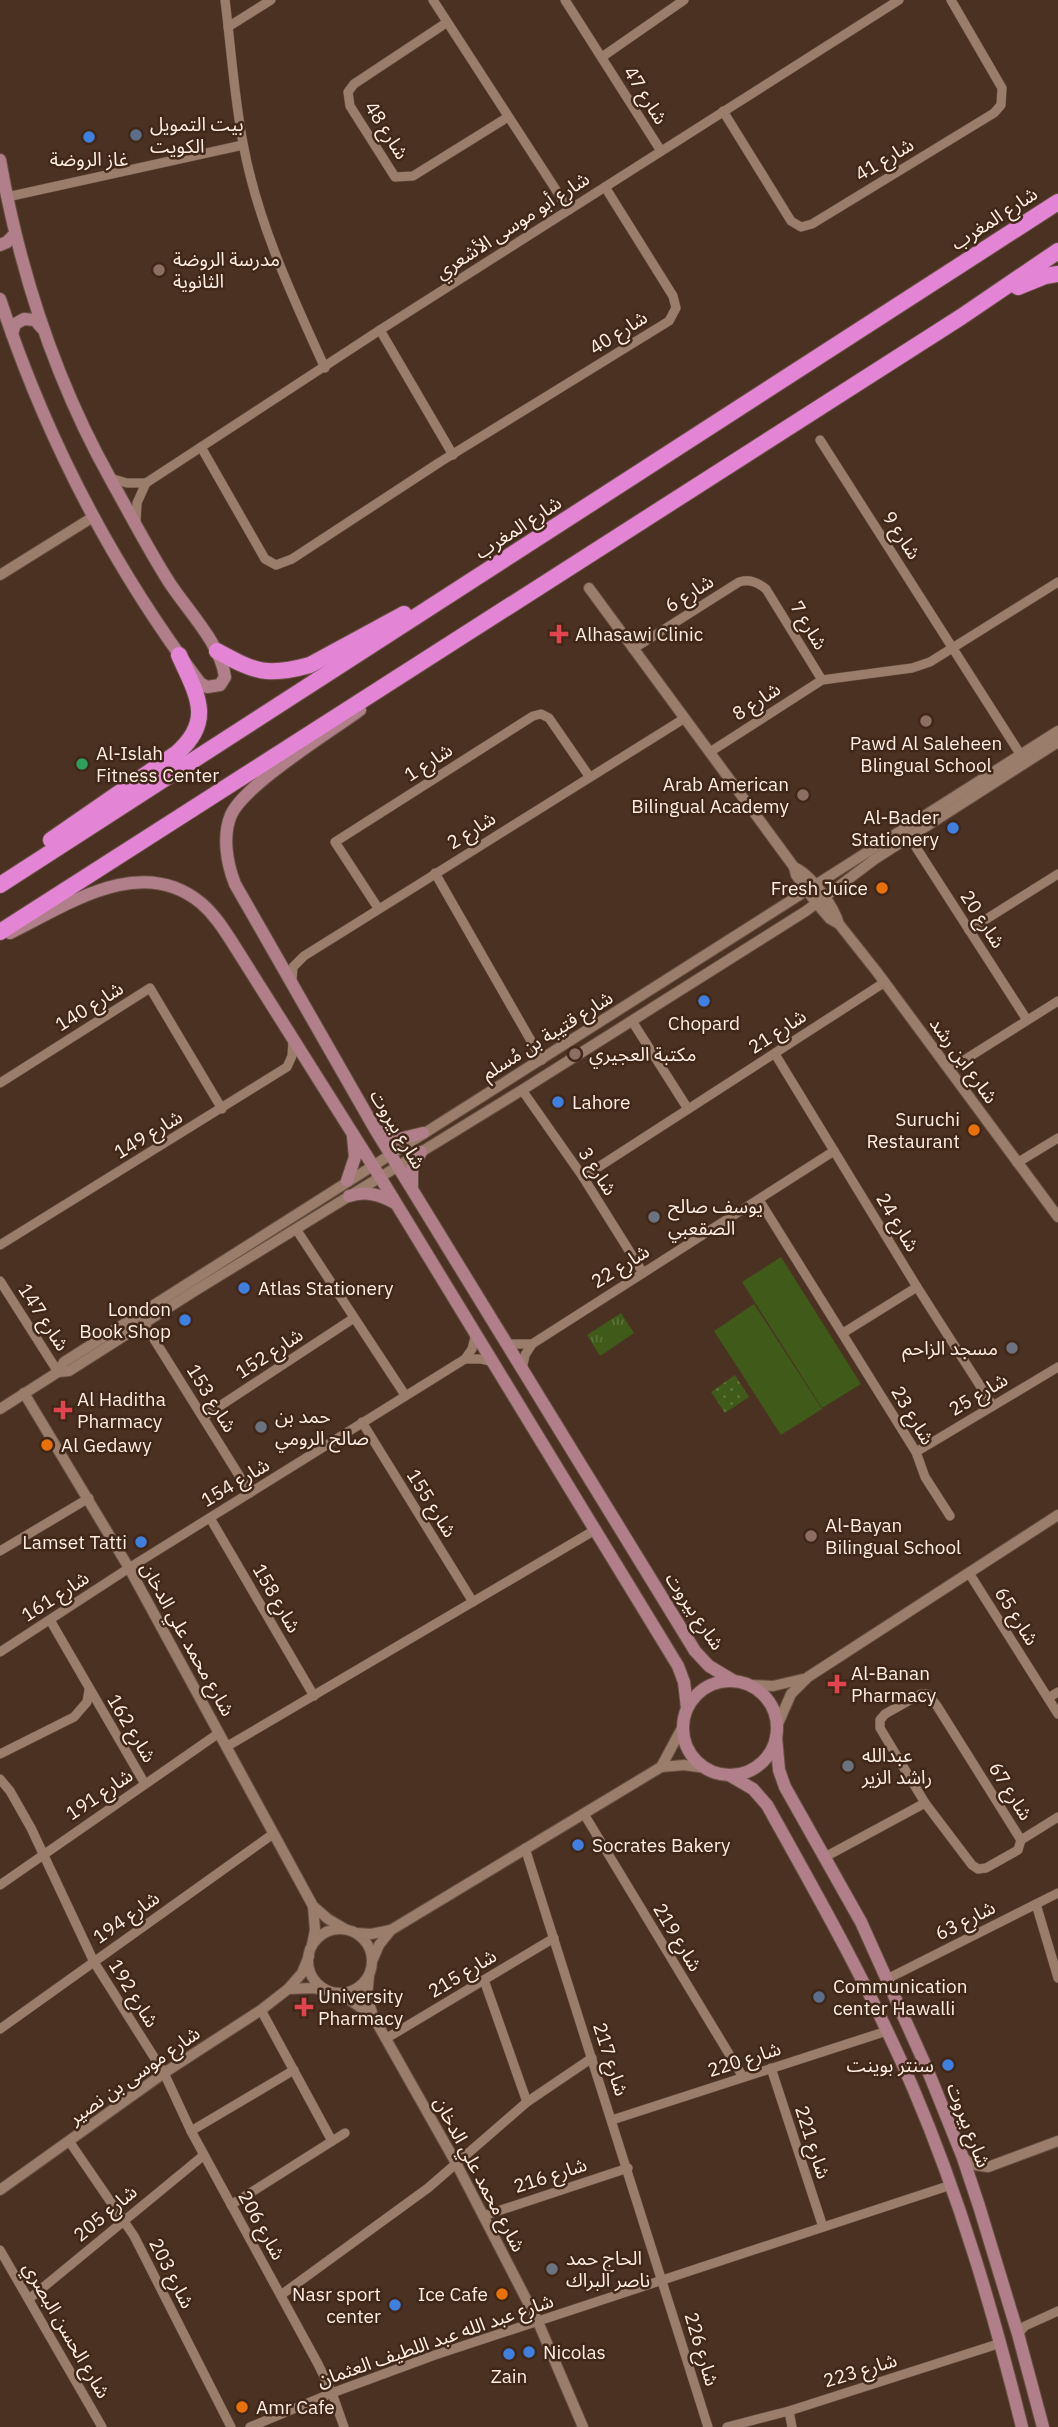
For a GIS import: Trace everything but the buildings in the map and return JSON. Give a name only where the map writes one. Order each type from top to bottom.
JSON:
[{"type":"highway","name":"شارع المغرب","points":[[0,885],[1058,202]]},
{"type":"highway","points":[[0,932],[969,311],[1058,251]]},
{"type":"highway","points":[[969,311],[1026,283],[1058,274]]},
{"type":"highway","points":[[217,651],[250,669],[269,673],[310,665],[496,566]]},
{"type":"highway","points":[[0,875],[177,753],[191,740],[200,720],[199,701],[179,655]]},
{"type":"main road","points":[[0,160],[15,234],[56,368],[109,478],[169,582],[217,651],[224,666],[225,677],[220,685],[214,688],[200,683],[128,576],[93,517],[30,384],[0,299]]},
{"type":"main road","points":[[0,244],[7,242],[15,234]]},
{"type":"main road","points":[[12,334],[15,324],[24,319],[35,320],[42,329]]},
{"type":"main road","name":"شارع بيروت","points":[[456,641],[263,780],[239,802],[228,825],[226,842],[232,877],[244,904],[375,1129],[664,1602],[704,1662],[734,1681]]},
{"type":"main road","name":"شارع بيروت","points":[[0,938],[110,886],[142,881],[173,887],[196,899],[214,917],[351,1130],[680,1670],[687,1708]]},
{"type":"main road","points":[[375,1129],[399,1139],[423,1133]]},
{"type":"main road","points":[[347,1181],[355,1157],[351,1130]]},
{"type":"main road","points":[[414,1193],[411,1173],[413,1163],[421,1152]]},
{"type":"main road","points":[[349,1196],[359,1193],[372,1194],[396,1203]]},
{"type":"main road","points":[[546,1449],[552,1440],[563,1438]]},
{"type":"main road","points":[[604,1544],[622,1562],[652,1609],[659,1609],[664,1602]]},
{"type":"main road","points":[[734,1681],[749,1685],[766,1697],[775,1716],[776,1732],[769,1754],[763,1761],[747,1772],[729,1775],[706,1768],[689,1750],[683,1726],[687,1708],[696,1695],[710,1685],[734,1681]]},
{"type":"main road","name":"شارع بيروت","points":[[776,1732],[779,1770],[785,1787],[861,1922],[963,2158],[1002,2278],[1044,2427]]},
{"type":"main road","name":"شارع بيروت","points":[[729,1775],[753,1789],[763,1800],[841,1937],[913,2088],[977,2257],[1022,2427]]},
{"type":"main road","points":[[823,1904],[833,1908],[838,1906],[843,1903],[845,1892]]},
{"type":"main road","points":[[841,1937],[840,1929],[845,1922],[853,1919],[861,1922]]},
{"type":"main road","points":[[977,2257],[987,2259],[992,2250]]},
{"type":"main road","points":[[984,2283],[992,2276],[1002,2278]]},
{"type":"main road","points":[[1001,2344],[1019,2337]]},
{"type":"street","points":[[225,0],[243,145],[274,249],[324,368]]},
{"type":"street","points":[[228,27],[271,0]]},
{"type":"street","points":[[433,0],[569,210]]},
{"type":"street","name":"شارع 47","points":[[565,0],[661,151]]},
{"type":"street","name":"شارع 47","points":[[602,57],[684,0]]},
{"type":"street","points":[[876,0],[883,10]]},
{"type":"street","name":"شارع أبو موسى الأشعري","points":[[146,483],[380,330],[899,0]]},
{"type":"street","name":"شارع 41","points":[[723,111],[792,221],[801,227],[812,224],[993,113],[1001,105],[1002,88],[951,0]]},
{"type":"street","name":"شارع 48","points":[[446,23],[354,84],[348,92],[350,106],[395,177],[413,176],[508,117]]},
{"type":"street","points":[[7,197],[243,145]]},
{"type":"street","name":"شارع 40","points":[[201,447],[265,559],[276,565],[292,559],[453,455],[670,321],[676,308],[673,296],[605,187]]},
{"type":"street","points":[[380,330],[453,455]]},
{"type":"street","name":"شارع 9","points":[[820,440],[1023,759]]},
{"type":"street","points":[[109,478],[127,483],[146,483],[137,503],[136,524]]},
{"type":"street","points":[[0,575],[93,517]]},
{"type":"street","name":"شارع 6","points":[[634,649],[739,582],[758,582],[766,589]]},
{"type":"street","points":[[822,680],[912,668],[954,648],[1058,582]]},
{"type":"street","name":"شارع ابن رشد","points":[[589,589],[794,866],[804,871],[812,889],[836,914],[839,924],[885,982],[1058,1217]]},
{"type":"street","name":"شارع 7","points":[[766,589],[822,680]]},
{"type":"street","name":"شارع 8","points":[[710,752],[822,680]]},
{"type":"street","name":"شارع 1","points":[[379,908],[335,842],[533,716],[541,714],[549,718],[589,776]]},
{"type":"street","name":"شارع 2","points":[[292,983],[293,967],[299,960],[685,718]]},
{"type":"street","name":"شارع قتيبة بن مُسلم","points":[[0,1409],[58,1372],[69,1371],[522,1090],[821,900],[875,859],[910,838],[1023,759],[1058,731]]},
{"type":"street","name":"شارع قتيبة بن مُسلم","points":[[58,1372],[64,1362],[372,1165],[812,889],[1023,759],[1058,742]]},
{"type":"street","name":"شارع 20","points":[[910,838],[1027,1020]]},
{"type":"street","points":[[435,873],[542,1060]]},
{"type":"street","points":[[969,930],[1058,874]]},
{"type":"street","name":"شارع 21","points":[[583,1177],[885,982]]},
{"type":"street","name":"شارع 140","points":[[0,1083],[150,988],[222,1109]]},
{"type":"street","points":[[950,1069],[1058,1001]]},
{"type":"street","points":[[632,1021],[688,1109]]},
{"type":"street","name":"شارع 149","points":[[0,1245],[287,1067],[292,1056],[293,1038]]},
{"type":"street","name":"شارع 24","points":[[775,1054],[993,1406]]},
{"type":"street","name":"شارع 3","points":[[522,1090],[583,1177],[643,1273]]},
{"type":"street","points":[[1017,1163],[1058,1138]]},
{"type":"street","name":"شارع 22","points":[[532,1345],[834,1151]]},
{"type":"street","name":"شارع 23","points":[[759,1200],[916,1452],[926,1477],[950,1516]]},
{"type":"street","points":[[296,1229],[405,1395]]},
{"type":"street","name":"شارع 147","points":[[0,1282],[58,1372]]},
{"type":"street","points":[[843,1334],[917,1287]]},
{"type":"street","name":"شارع 152","points":[[203,1417],[354,1318]]},
{"type":"street","name":"شارع 153","points":[[144,1323],[250,1493]]},
{"type":"street","points":[[466,1359],[476,1333]]},
{"type":"street","points":[[506,1344],[532,1345]]},
{"type":"street","points":[[522,1371],[525,1355],[532,1345]]},
{"type":"street","points":[[466,1359],[494,1362]]},
{"type":"street","name":"شارع 154","points":[[129,1568],[466,1359]]},
{"type":"street","name":"شارع 25","points":[[916,1452],[1058,1367]]},
{"type":"street","name":"شارع محمد علي الدخان","points":[[24,1393],[129,1568],[313,1906],[328,1919],[350,1931]]},
{"type":"street","name":"شارع 155","points":[[362,1422],[473,1602]]},
{"type":"street","points":[[0,1552],[89,1498]]},
{"type":"street","points":[[776,1732],[787,1700],[808,1677],[1058,1515]]},
{"type":"street","name":"شارع 158","points":[[210,1518],[314,1696]]},
{"type":"street","points":[[226,1747],[595,1530]]},
{"type":"street","name":"شارع 161","points":[[0,1652],[129,1568]]},
{"type":"street","name":"شارع 65","points":[[969,1573],[1058,1714]]},
{"type":"street","name":"شارع 162","points":[[50,1620],[145,1784]]},
{"type":"street","points":[[749,1685],[782,1685],[808,1677]]},
{"type":"street","name":"شارع 162","points":[[0,1754],[74,1717],[87,1702],[89,1690]]},
{"type":"street","points":[[1048,1698],[1058,1692]]},
{"type":"street","name":"شارع 67","points":[[921,1694],[928,1694],[1021,1840],[1018,1850],[986,1868],[978,1869],[972,1865],[925,1804],[880,1728],[880,1720],[885,1714],[921,1694]]},
{"type":"street","points":[[661,1767],[683,1726]]},
{"type":"street","name":"شارع 191","points":[[0,1885],[219,1733]]},
{"type":"street","points":[[288,1989],[313,1988],[336,1993],[359,1987],[369,1976],[379,1945],[391,1930],[661,1767],[684,1765],[706,1768]]},
{"type":"street","name":"شارع 192","points":[[0,1779],[16,1802],[94,1962],[164,2073]]},
{"type":"street","points":[[825,1857],[925,1804]]},
{"type":"street","name":"شارع 219","points":[[584,1814],[743,2077]]},
{"type":"street","points":[[1021,1840],[1058,1817]]},
{"type":"street","name":"شارع 194","points":[[0,2029],[273,1834]]},
{"type":"street","name":"شارع 217","points":[[525,1848],[663,2280]]},
{"type":"street","name":"شارع 63","points":[[887,1979],[1058,1893]]},
{"type":"street","points":[[1036,1904],[1058,1978]]},
{"type":"street","name":"شارع محمد علي الدخان","points":[[310,1951],[315,1930],[313,1906]]},
{"type":"street","points":[[336,1993],[323,1989],[311,1974],[310,1951],[325,1933],[350,1931],[370,1934],[391,1930]]},
{"type":"street","points":[[350,1931],[364,1939],[373,1959]]},
{"type":"street","name":"شارع 215","points":[[387,2038],[554,1938]]},
{"type":"street","name":"شارع موسى بن نصير","points":[[0,2190],[164,2073],[261,2010],[288,1989],[302,1973],[310,1951]]},
{"type":"street","name":"شارع محمد علي الدخان","points":[[369,1976],[367,1996],[373,2016],[456,2163],[538,2322],[583,2427]]},
{"type":"street","points":[[484,1980],[527,2102]]},
{"type":"street","name":"شارع محمد علي الدخان","points":[[336,1993],[373,2016]]},
{"type":"street","points":[[261,2010],[332,2141]]},
{"type":"street","name":"شارع 220","points":[[612,2120],[887,2031]]},
{"type":"street","points":[[281,2295],[428,2188],[527,2102],[592,2059]]},
{"type":"street","name":"شارع 221","points":[[771,2068],[823,2227]]},
{"type":"street","points":[[191,2131],[294,2070]]},
{"type":"street","name":"شارع 206","points":[[164,2073],[191,2131],[332,2393],[344,2427]]},
{"type":"street","points":[[231,2205],[345,2133]]},
{"type":"street","name":"شارع 203","points":[[69,2141],[124,2220],[231,2427]]},
{"type":"street","points":[[963,2158],[975,2165],[988,2167],[1058,2141]]},
{"type":"street","name":"شارع 205","points":[[29,2299],[204,2155]]},
{"type":"street","name":"شارع 216","points":[[483,2216],[628,2168]]},
{"type":"street","name":"شارع عبد الله عبد اللطيف العثمان","points":[[250,2427],[435,2355],[951,2185]]},
{"type":"street","name":"شارع الحسن البصري","points":[[0,2250],[102,2427]]},
{"type":"street","name":"شارع 226","points":[[663,2280],[708,2427]]},
{"type":"street","points":[[1019,2337],[1024,2326],[1058,2311]]},
{"type":"street","name":"شارع 223","points":[[727,2427],[789,2411],[1001,2344]]},
{"type":"street","points":[[789,2411],[792,2427]]},
{"type":"green space","points":[[781,1257],[861,1384],[822,1408],[742,1282]]},
{"type":"green space","points":[[754,1304],[822,1409],[781,1435],[714,1331]]},
{"type":"green space","points":[[621,1313],[634,1333],[600,1356],[587,1335]]},
{"type":"green space","points":[[735,1375],[749,1397],[725,1413],[711,1392]]},
{"type":"place","name":"بيت التمويل الكويت","points":[[136,135]]},
{"type":"place","name":"غاز الروضة","points":[[89,137]]},
{"type":"place","name":"مدرسة الروضة الثانوية","points":[[159,270]]},
{"type":"place","name":"Alhasawi Clinic","points":[[559,634]]},
{"type":"place","name":"Pawd Al Saleheen Blingual School","points":[[926,721]]},
{"type":"place","name":"Al-Islah Fitness Center","points":[[82,764]]},
{"type":"place","name":"Arab American Bilingual Academy","points":[[803,795]]},
{"type":"place","name":"Al-Bader Stationery","points":[[953,828]]},
{"type":"place","name":"Fresh Juice","points":[[882,888]]},
{"type":"place","name":"Chopard","points":[[704,1001]]},
{"type":"place","name":"مكتبة العجيري","points":[[575,1054]]},
{"type":"place","name":"Lahore","points":[[558,1102]]},
{"type":"place","name":"Suruchi Restaurant","points":[[974,1130]]},
{"type":"place","name":"يوسف صالح الصقعبي","points":[[654,1217]]},
{"type":"place","name":"Atlas Stationery","points":[[244,1288]]},
{"type":"place","name":"London Book Shop","points":[[185,1320]]},
{"type":"place","name":"مسجد الزاحم","points":[[1012,1348]]},
{"type":"place","name":"Al Haditha Pharmacy","points":[[63,1410]]},
{"type":"place","name":"حمد بن صالح الرومي","points":[[261,1427]]},
{"type":"place","name":"Al Gedawy","points":[[47,1445]]},
{"type":"place","name":"Al-Bayan Bilingual School","points":[[811,1536]]},
{"type":"place","name":"Lamset Tatti","points":[[141,1542]]},
{"type":"place","name":"Al-Banan Pharmacy","points":[[837,1684]]},
{"type":"place","name":"عبدالله راشد الزير","points":[[848,1766]]},
{"type":"place","name":"Socrates Bakery","points":[[578,1845]]},
{"type":"place","name":"Communication center Hawalli","points":[[819,1997]]},
{"type":"place","name":"University Pharmacy","points":[[304,2007]]},
{"type":"place","name":"سنتر بوينت","points":[[948,2065]]},
{"type":"place","name":"الحاج حمد ناصر البراك","points":[[552,2269]]},
{"type":"place","name":"Ice Cafe","points":[[502,2294]]},
{"type":"place","name":"Nasr sport center","points":[[395,2305]]},
{"type":"place","name":"Nicolas","points":[[529,2352]]},
{"type":"place","name":"Zain","points":[[509,2354]]},
{"type":"place","name":"Amr Cafe","points":[[242,2407]]}]
